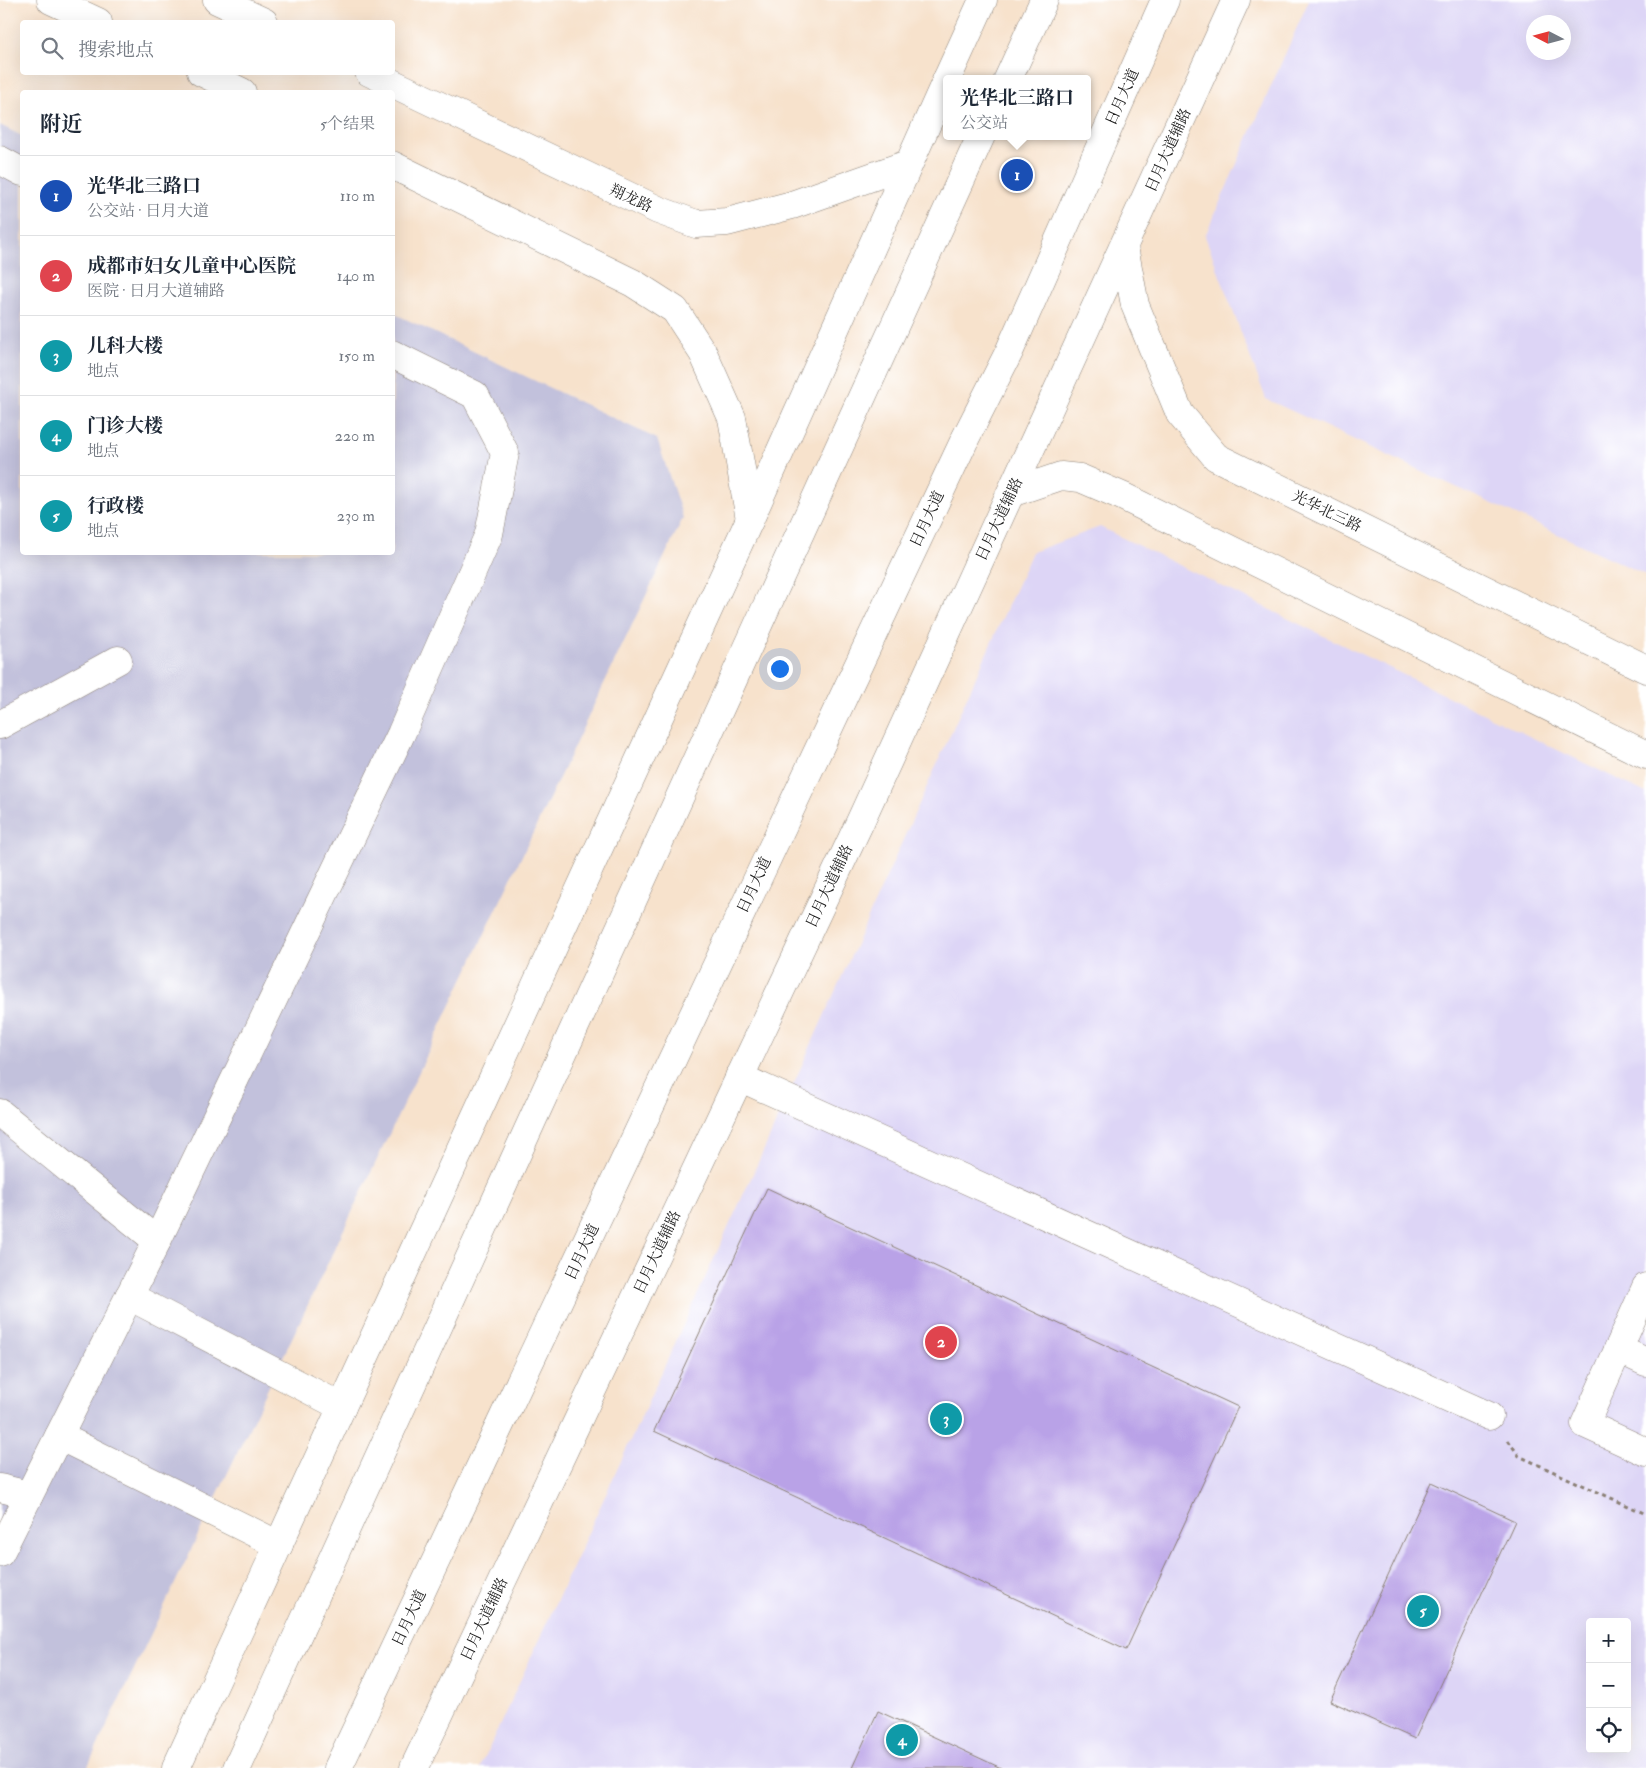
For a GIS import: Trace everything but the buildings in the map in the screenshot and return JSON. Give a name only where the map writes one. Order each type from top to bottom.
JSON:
[{"type":"main road","points":[[51,0],[94,20]]},
{"type":"main road","points":[[217,0],[260,20]]},
{"type":"main road","points":[[949,75],[983,0]]},
{"type":"main road","points":[[1010,75],[1044,0]]},
{"type":"main road","name":"日月大道","points":[[338,1768],[966,437],[1009,352],[1165,0]]},
{"type":"main road","name":"日月大道辅路","points":[[414,1768],[739,1078],[1011,493],[1236,0]]},
{"type":"main road","points":[[207,75],[238,90]]},
{"type":"main road","name":"翔龙路","points":[[375,75],[658,210],[696,224],[727,222],[792,205],[908,164]]},
{"type":"main road","points":[[176,1768],[750,519],[943,88]]},
{"type":"main road","points":[[236,1768],[979,140]]},
{"type":"main road","points":[[0,160],[20,171]]},
{"type":"main road","points":[[395,166],[633,283],[675,310],[703,353],[732,418],[750,519]]},
{"type":"main road","name":"光华北三路","points":[[1124,247],[1135,305],[1180,414],[1216,457],[1646,670]]},
{"type":"main road","points":[[0,1553],[157,1241],[401,734],[489,534],[505,453],[475,395],[395,355]]},
{"type":"main road","points":[[1011,493],[1061,476],[1080,478],[1122,496],[1646,756]]},
{"type":"main road","points":[[0,726],[118,660]]},
{"type":"main road","points":[[739,1078],[1489,1416]]},
{"type":"main road","points":[[0,1113],[157,1241]]},
{"type":"main road","points":[[1646,1288],[1585,1424],[1646,1452]]},
{"type":"main road","points":[[129,1296],[342,1407]]},
{"type":"main road","points":[[1618,1349],[1646,1362]]},
{"type":"main road","points":[[59,1436],[279,1545]]},
{"type":"main road","points":[[0,1488],[29,1495]]},
{"type":"path","points":[[1489,1416],[1520,1456],[1646,1514]]},
{"type":"shaded area","points":[[1309,0],[1646,0],[1646,575],[1266,399],[1205,236]]},
{"type":"shaded area","points":[[0,125],[20,135],[20,555],[395,555],[395,314],[657,439],[683,518],[87,1768],[0,1768]]},
{"type":"shaded area","points":[[1100,527],[1646,793],[1646,1768],[480,1768],[768,1141],[1032,552]]},
{"type":"place","name":"光华北三路口","points":[[1017,175]]},
{"type":"place","name":"成都市妇女儿童中心医院","points":[[941,1342]]},
{"type":"place","name":"儿科大楼","points":[[946,1419]]},
{"type":"place","name":"行政楼","points":[[1423,1611]]},
{"type":"place","name":"门诊大楼","points":[[902,1740]]}]
